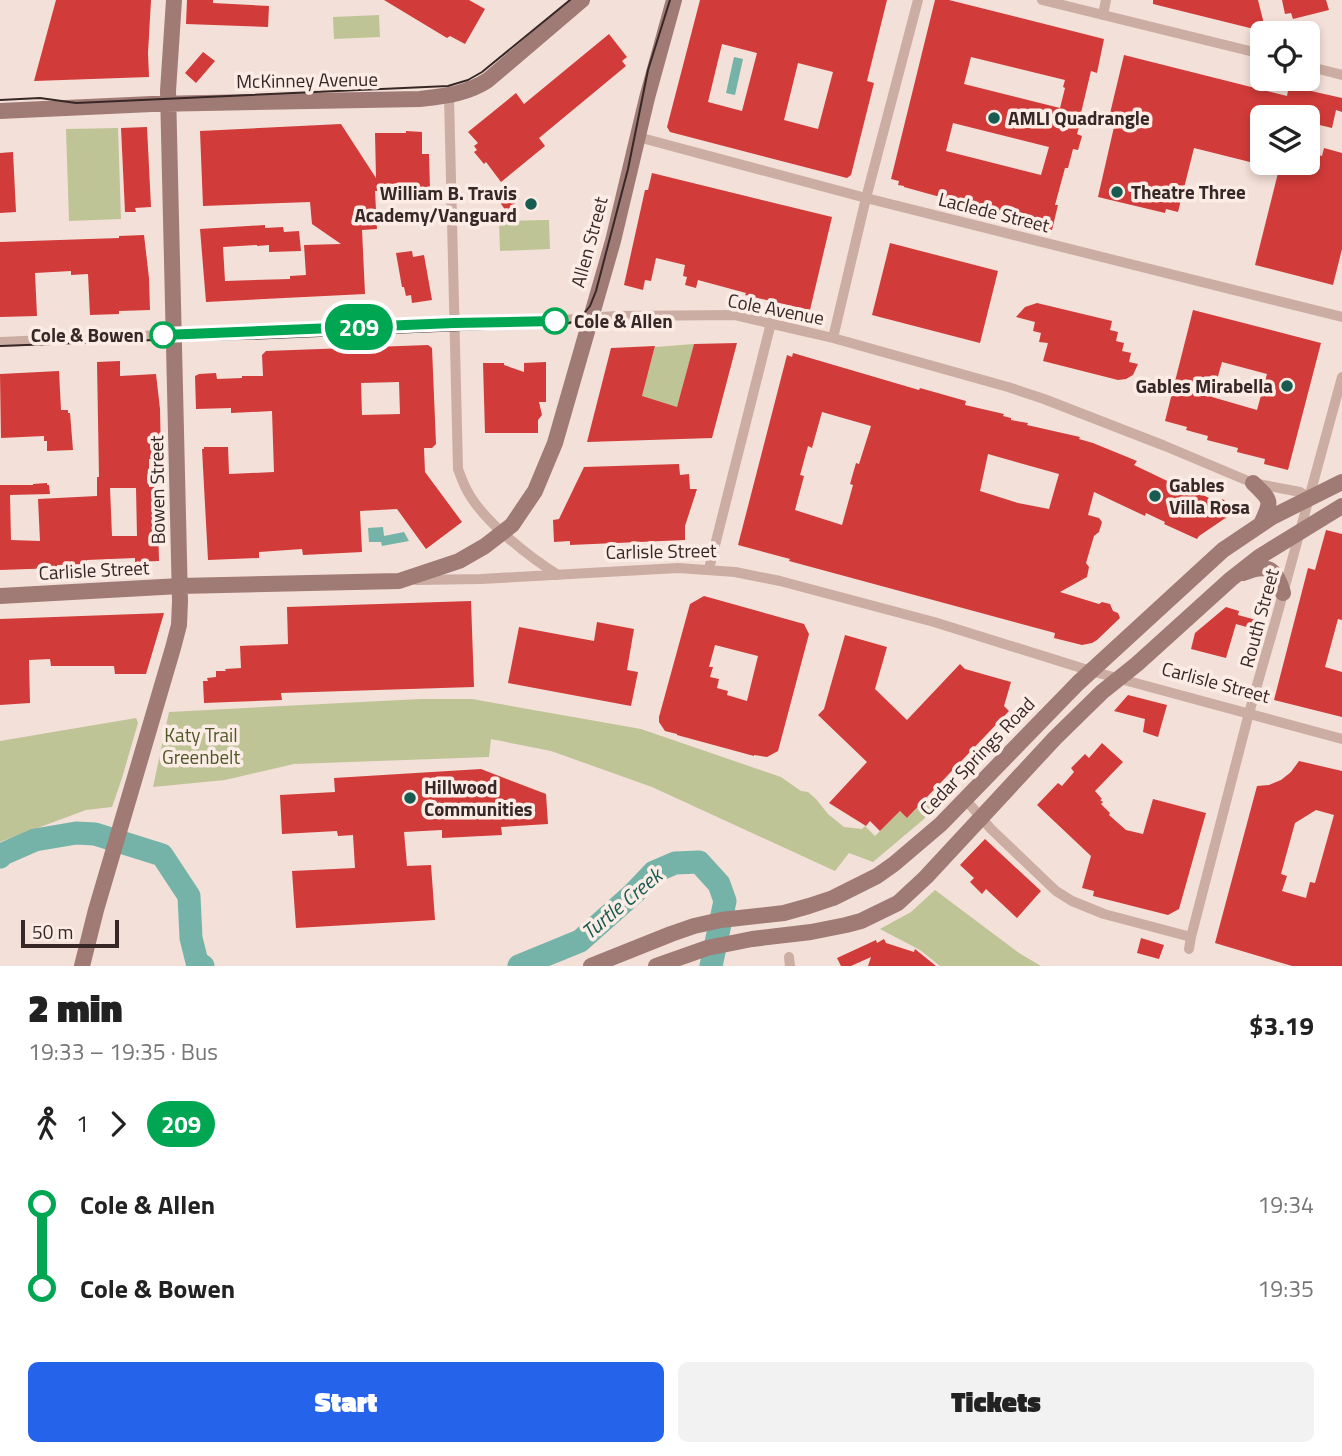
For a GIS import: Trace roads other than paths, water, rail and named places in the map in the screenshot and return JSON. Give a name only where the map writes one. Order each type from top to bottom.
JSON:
[{"type":"street","name":"Bowen Street","points":[[82,966],[179,625],[168,104],[174,0]]},
{"type":"street","name":"McKinney Avenue","points":[[0,111],[449,96],[488,79],[582,0]]},
{"type":"street","name":"Allen Street","points":[[399,581],[458,561],[485,546],[518,518],[535,491],[555,443],[591,318],[674,0]]},
{"type":"street","points":[[833,338],[866,198],[918,0]]},
{"type":"street","points":[[1042,0],[1250,51]]},
{"type":"street","points":[[1103,15],[1106,0]]},
{"type":"street","points":[[1320,69],[1342,75]]},
{"type":"street","points":[[449,96],[458,469],[467,492],[477,507],[536,561],[558,575]]},
{"type":"street","name":"Laclede Street","points":[[638,137],[866,198],[1342,317]]},
{"type":"street","name":"Cole Avenue","points":[[0,342],[617,316],[734,315],[963,373],[1044,399],[1253,483],[1300,492],[1309,497]]},
{"type":"street","points":[[709,569],[771,323]]},
{"type":"street","name":"Routh Street","points":[[1189,949],[1249,713],[1342,377]]},
{"type":"street","name":"Cedar Springs Road","points":[[591,966],[671,933],[721,920],[784,913],[833,898],[860,886],[894,864],[932,832],[1091,671],[1223,551],[1261,524],[1342,482]]},
{"type":"street","points":[[1253,483],[1269,503],[1261,524]]},
{"type":"street","points":[[661,964],[706,948],[846,925],[868,918],[898,903],[926,877],[1102,691],[1260,556],[1342,506]]},
{"type":"street","points":[[1231,579],[1265,568],[1276,574],[1283,593]]},
{"type":"street","name":"Carlisle Street","points":[[0,596],[180,586],[709,569],[804,587],[934,622],[1091,671],[1342,739]]},
{"type":"street","points":[[965,799],[1056,891],[1072,901],[1084,908],[1191,937]]},
{"type":"water","points":[[734,57],[743,59],[735,95],[726,93]]},
{"type":"water","points":[[383,527],[384,536],[404,532],[409,541],[382,546],[381,542],[369,542],[368,528]]},
{"type":"waterway","name":"Turtle Creek","points":[[0,857],[35,840],[76,833],[95,834],[162,855],[189,896],[191,938],[197,962],[203,966]]},
{"type":"waterway","name":"Turtle Creek","points":[[519,966],[580,941],[654,872],[675,863],[699,862],[719,884],[725,901],[711,966]]},
{"type":"tram line","points":[[0,100],[40,98],[76,103],[448,86],[482,72],[570,0]]},
{"type":"tram line","points":[[0,346],[559,326],[572,322],[582,316],[590,306],[596,291],[628,169],[648,70],[670,0]]},
{"type":"place","name":"AMLI Quadrangle","points":[[994,118]]},
{"type":"place","name":"Theatre Three","points":[[1117,192]]},
{"type":"place","name":"William B. Travis Academy/Vanguard","points":[[531,204]]},
{"type":"place","name":"Cole & Allen","points":[[555,321]]},
{"type":"place","name":"Cole & Bowen","points":[[163,335]]},
{"type":"place","name":"Gables Mirabella","points":[[1287,386]]},
{"type":"place","name":"Gables Villa Rosa","points":[[1155,496]]},
{"type":"place","name":"Hillwood Communities","points":[[410,798]]},
{"type":"park label","name":"Katy Trail Greenbelt","points":[[201,746]]}]
